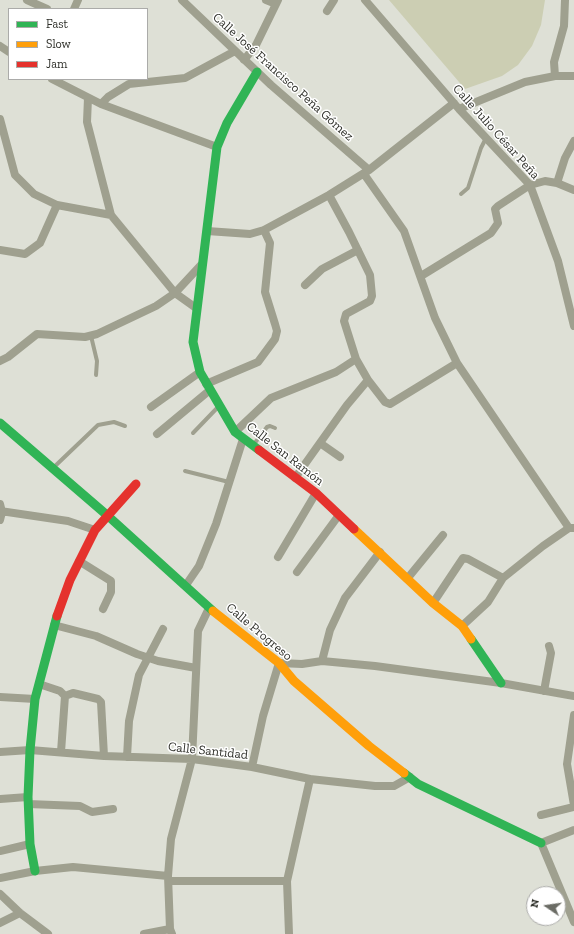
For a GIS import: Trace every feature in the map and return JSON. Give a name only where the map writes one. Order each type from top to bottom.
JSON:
[{"type":"street","points":[[27,0],[45,8]]},
{"type":"street","name":"Calle José Francisco Peña Gómez","points":[[182,0],[244,60],[366,172],[404,231],[436,318],[457,363],[571,528]]},
{"type":"street","points":[[244,60],[256,45],[277,2],[266,0]]},
{"type":"street","points":[[327,11],[334,0]]},
{"type":"street","name":"Calle Julio César Peña","points":[[364,0],[456,106],[530,185],[558,261],[574,326]]},
{"type":"street","points":[[555,76],[554,62],[564,26],[565,0]]},
{"type":"street","points":[[101,104],[108,97],[129,84],[185,78],[236,51]]},
{"type":"street","name":"Calle San Ramón","points":[[257,72],[227,123],[217,147],[193,342],[200,372],[235,432],[316,493],[433,603],[462,626],[502,683]]},
{"type":"street","points":[[207,231],[250,234],[264,230],[329,195],[366,172],[456,106],[526,82],[555,76],[574,76]]},
{"type":"street","points":[[54,80],[101,104],[217,147]]},
{"type":"street","points":[[88,98],[87,122],[111,215],[175,293],[196,308]]},
{"type":"street","points":[[0,119],[15,175],[34,194],[57,205],[111,215]]},
{"type":"street","points":[[557,183],[565,158],[574,141]]},
{"type":"street","points":[[421,276],[491,233],[498,223],[495,209],[530,185],[545,181],[557,183],[574,190]]},
{"type":"street","points":[[329,195],[370,275],[372,296],[370,302],[346,314],[344,321],[356,359],[368,380],[385,402],[390,404],[457,363]]},
{"type":"street","points":[[0,250],[25,254],[40,243],[57,205]]},
{"type":"street","points":[[157,434],[208,387],[258,362],[269,350],[275,339],[277,331],[265,292],[270,243],[264,230]]},
{"type":"street","points":[[306,285],[322,269],[358,250]]},
{"type":"street","points":[[0,361],[8,357],[37,334],[91,336],[156,306],[175,293],[203,264]]},
{"type":"street","points":[[235,432],[271,398],[336,372],[356,359]]},
{"type":"street","points":[[151,407],[200,372]]},
{"type":"street","points":[[295,478],[347,405],[368,380]]},
{"type":"street","name":"Calle Progreso","points":[[0,423],[186,585],[209,608],[279,663],[306,691],[369,746],[418,784],[491,820],[541,842]]},
{"type":"street","points":[[186,585],[199,566],[216,524],[243,439]]},
{"type":"street","points":[[320,443],[340,457]]},
{"type":"street","points":[[35,871],[30,844],[28,801],[30,750],[35,699],[54,625],[70,580],[95,530],[136,484]]},
{"type":"street","points":[[278,557],[316,493]]},
{"type":"street","points":[[0,520],[1,509],[68,521],[95,530]]},
{"type":"street","points":[[297,572],[339,515]]},
{"type":"street","points":[[462,626],[488,602],[503,578],[571,528]]},
{"type":"street","points":[[408,579],[443,535]]},
{"type":"street","points":[[322,661],[330,630],[345,598],[380,552]]},
{"type":"street","points":[[433,603],[463,558],[468,559],[503,578]]},
{"type":"street","points":[[79,561],[112,581],[111,592],[103,609]]},
{"type":"street","points":[[144,934],[171,931],[169,878],[171,839],[192,759],[198,631],[209,608]]},
{"type":"street","points":[[54,625],[96,636],[148,657],[196,668]]},
{"type":"street","points":[[127,757],[129,721],[133,696],[139,675],[163,628]]},
{"type":"street","points":[[544,691],[550,653],[549,646]]},
{"type":"street","points":[[252,767],[263,716],[279,663],[302,664],[322,661],[375,666],[502,683],[574,696]]},
{"type":"street","points":[[39,684],[60,691],[65,696],[61,752]]},
{"type":"street","points":[[65,696],[73,693],[98,699],[101,702],[104,756]]},
{"type":"street","points":[[0,697],[35,699]]},
{"type":"street","points":[[541,815],[574,806],[567,764],[574,715]]},
{"type":"street","name":"Calle Santidad","points":[[0,752],[30,750],[104,756],[192,759],[252,767],[310,779],[375,786],[394,786],[410,777]]},
{"type":"street","points":[[289,934],[287,881],[310,779]]},
{"type":"street","points":[[0,799],[80,806],[92,812],[113,809]]},
{"type":"street","points":[[574,830],[541,842],[574,922]]},
{"type":"street","points":[[0,851],[30,844]]},
{"type":"street","points":[[0,878],[35,871],[73,866],[169,878],[287,881]]},
{"type":"street","points":[[0,894],[20,913],[48,934]]},
{"type":"street","points":[[0,923],[20,913]]},
{"type":"lane","points":[[460,194],[468,188],[481,148],[486,138]]},
{"type":"lane","points":[[91,336],[97,361],[96,376]]},
{"type":"lane","points":[[193,433],[219,405]]},
{"type":"lane","points":[[52,468],[98,425],[114,422],[125,426]]},
{"type":"lane","points":[[252,446],[267,427],[270,426],[275,428]]},
{"type":"lane","points":[[185,471],[229,482]]},
{"type":"green space","points":[[389,0],[545,0],[541,25],[532,46],[518,65],[502,76],[465,89]]},
{"type":"traffic: fast","points":[[257,72],[227,123],[217,147],[193,342],[200,372],[235,432],[259,450]]},
{"type":"traffic: fast","points":[[0,423],[108,516],[213,611]]},
{"type":"traffic: fast","points":[[35,871],[30,844],[28,797],[30,750],[35,699],[57,616]]},
{"type":"traffic: fast","points":[[471,639],[501,683]]},
{"type":"traffic: fast","points":[[404,773],[418,784],[541,843]]},
{"type":"traffic: slow","points":[[354,529],[433,603],[462,626],[471,639]]},
{"type":"traffic: slow","points":[[213,611],[279,663],[294,681],[369,746],[404,773]]},
{"type":"traffic: jam","points":[[259,450],[316,493],[354,529]]},
{"type":"traffic: jam","points":[[57,616],[70,580],[95,530],[136,484]]}]
